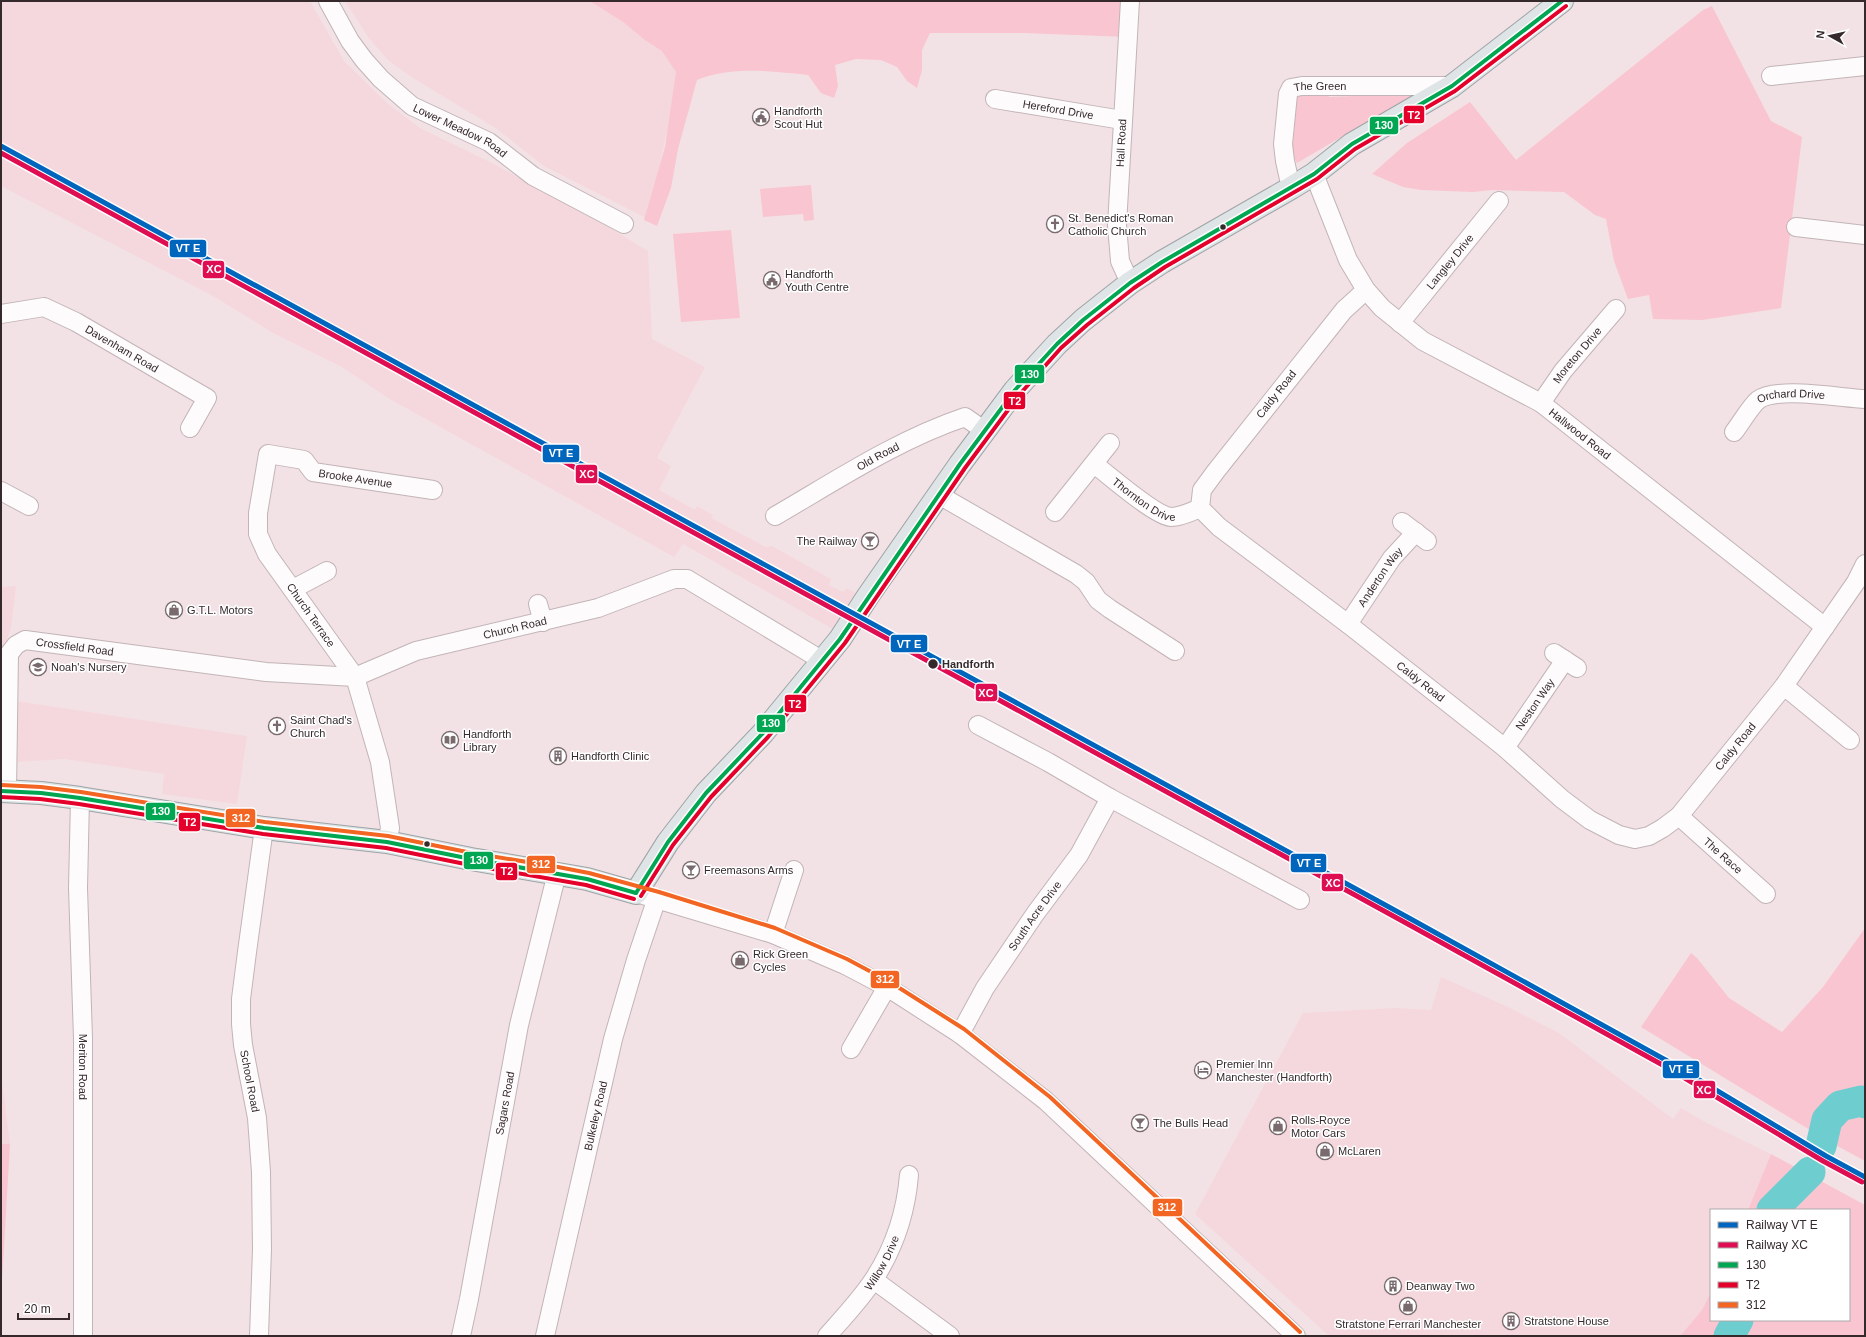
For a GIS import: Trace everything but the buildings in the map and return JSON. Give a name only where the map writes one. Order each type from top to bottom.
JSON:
[{"type":"main road","points":[[4,791],[40,793],[80,798],[264,828],[387,842],[471,859],[587,879],[636,893],[668,842],[706,793],[763,732],[848,630],[868,596],[1015,390],[1058,344],[1083,320],[1130,283],[1162,262],[1314,174],[1352,144],[1452,86],[1562,1]]},
{"type":"street","name":"Lower Meadow Road","points":[[328,1],[350,41],[364,60],[381,79],[412,106],[489,142],[533,176],[624,224]]},
{"type":"street","name":"Hall Road","points":[[1130,1],[1122,120],[1117,238],[1120,261],[1130,283]]},
{"type":"street","points":[[1771,76],[1865,66]]},
{"type":"street","name":"The Green","points":[[1291,188],[1283,144],[1288,94],[1291,88],[1302,86],[1452,86]]},
{"type":"street","name":"Hereford Drive","points":[[995,99],[1122,120]]},
{"type":"street","name":"Hallwood Road","points":[[1314,174],[1348,260],[1366,290],[1382,308],[1423,341],[1541,403],[1825,627]]},
{"type":"street","name":"Langley Drive","points":[[1400,323],[1499,201]]},
{"type":"street","points":[[1796,226],[1865,235]]},
{"type":"street","name":"Caldy Road","points":[[1366,290],[1344,310],[1216,470],[1202,490],[1200,508],[1204,514],[1220,527],[1348,624],[1505,748],[1562,799],[1590,820],[1619,835],[1635,839],[1649,836],[1679,816],[1784,686],[1825,627]]},
{"type":"street","name":"Davenham Road","points":[[1,314],[44,307],[76,322],[207,398],[190,428]]},
{"type":"street","name":"Moreton Drive","points":[[1541,403],[1563,371],[1616,309]]},
{"type":"street","name":"Orchard Drive","points":[[1734,432],[1758,400],[1774,393],[1790,392],[1865,399]]},
{"type":"street","name":"Old Road","points":[[775,516],[881,454],[934,427],[965,417],[985,431]]},
{"type":"street","points":[[1055,512],[1110,443]]},
{"type":"street","name":"Brooke Avenue","points":[[267,554],[258,534],[258,512],[268,454],[304,460],[313,472],[433,490]]},
{"type":"street","name":"Thornton Drive","points":[[1094,464],[1154,510],[1169,517],[1183,516],[1200,508]]},
{"type":"street","points":[[1,491],[29,506]]},
{"type":"street","points":[[940,495],[1076,574],[1086,582],[1098,600],[1176,651]]},
{"type":"street","name":"Anderton Way","points":[[1348,624],[1392,558],[1415,532]]},
{"type":"street","name":"Church Terrace","points":[[267,554],[355,677]]},
{"type":"street","points":[[1825,627],[1856,582],[1865,564]]},
{"type":"street","points":[[293,589],[327,571]]},
{"type":"street","name":"Church Road","points":[[355,677],[416,651],[598,608],[674,579],[687,579],[829,654]]},
{"type":"street","points":[[538,604],[543,622]]},
{"type":"street","name":"Crossfield Road","points":[[4,791],[9,654],[16,645],[25,640],[266,672],[355,677]]},
{"type":"street","name":"Neston Way","points":[[1505,748],[1566,661]]},
{"type":"street","points":[[355,677],[380,762],[390,828],[387,842]]},
{"type":"street","points":[[1784,686],[1850,740]]},
{"type":"street","points":[[978,725],[1300,900]]},
{"type":"street","name":"Meriton Road","points":[[80,798],[78,888],[83,1038],[83,1336]]},
{"type":"street","name":"South Acre Drive","points":[[960,1034],[985,988],[1035,914],[1079,854],[1110,798]]},
{"type":"street","name":"The Race","points":[[1679,816],[1766,894]]},
{"type":"street","name":"School Road","points":[[259,1336],[262,1249],[261,1172],[257,1118],[242,1045],[241,999],[264,828]]},
{"type":"street","points":[[773,934],[794,870]]},
{"type":"street","name":"Sagars Road","points":[[461,1336],[519,1025],[557,873]]},
{"type":"street","points":[[636,893],[657,898],[773,934],[845,965],[887,988],[960,1034],[1046,1101],[1296,1336]]},
{"type":"street","name":"Bulkeley Road","points":[[545,1336],[613,1039],[636,960],[657,898]]},
{"type":"street","points":[[850,1049],[887,988]]},
{"type":"street","name":"Willow Drive","points":[[827,1336],[874,1280],[890,1251],[899,1227],[907,1196],[908,1175]]},
{"type":"street","points":[[874,1280],[950,1336]]},
{"type":"shaded area","points":[[1,1],[310,1],[344,61],[388,104],[420,128],[492,163],[610,228],[648,251],[652,339],[705,367],[657,458],[671,466],[659,490],[695,510],[697,506],[713,515],[711,518],[766,547],[772,546],[831,579],[829,585],[843,592],[847,588],[859,595],[838,632],[683,544],[674,557],[388,398],[342,367],[275,334],[213,296],[1,186]]},
{"type":"shaded area","points":[[345,1],[599,1],[684,53],[648,219],[544,166],[497,129],[410,76],[388,60],[368,37]]},
{"type":"shaded area","points":[[590,1],[1130,1],[1127,37],[1024,33],[930,33],[922,50],[922,70],[917,88],[907,81],[897,67],[881,60],[856,59],[835,65],[838,86],[834,98],[821,93],[808,75],[766,71],[738,71],[697,80],[678,149],[671,188],[657,226],[644,220],[665,147],[676,72],[662,51],[645,40],[623,22]]},
{"type":"shaded area","points":[[1712,6],[1771,121],[1802,137],[1781,308],[1702,320],[1653,319],[1649,295],[1628,299],[1614,261],[1606,219],[1595,215],[1564,192],[1492,190],[1473,192],[1421,190],[1403,187],[1372,174],[1407,143],[1470,102],[1516,160],[1703,10]]},
{"type":"shaded area","points":[[1328,93],[1329,97],[1354,96],[1356,94],[1413,95],[1297,163],[1292,154],[1297,97],[1300,95]]},
{"type":"shaded area","points":[[811,185],[814,220],[804,221],[803,214],[763,217],[760,189]]},
{"type":"shaded area","points":[[731,230],[740,318],[681,322],[673,234]]},
{"type":"shaded area","points":[[16,586],[11,628],[3,650],[1,767],[1,587]]},
{"type":"shaded area","points":[[16,701],[247,736],[237,804],[162,794],[164,774],[65,759],[16,762]]},
{"type":"shaded area","points":[[1865,928],[1865,1161],[1828,1141],[1641,1027],[1691,953],[1697,958],[1729,998],[1782,1032],[1823,987]]},
{"type":"shaded area","points":[[1441,977],[1508,1007],[1559,1033],[1673,1119],[1681,1108],[1705,1122],[1771,1154],[1748,1209],[1710,1209],[1710,1294],[1702,1310],[1680,1336],[1329,1336],[1195,1214],[1303,1013],[1395,1008],[1431,1010]]},
{"type":"shaded area","points":[[1,1072],[10,1144],[1,1144]]},
{"type":"shaded area","points":[[1,1144],[10,1144],[1,1299]]},
{"type":"shaded area","points":[[1771,1154],[1865,1205],[1865,1336],[1680,1336],[1702,1310],[1710,1294],[1710,1321],[1850,1321],[1850,1209],[1748,1209]]},
{"type":"waterway","points":[[1821,1146],[1827,1120],[1840,1106],[1861,1101],[1865,1103]]},
{"type":"waterway","points":[[1773,1209],[1810,1172]]},
{"type":"waterway","points":[[1729,1336],[1737,1321]]},
{"type":"transit line","name":"130","points":[[636,893],[668,842],[706,793],[763,733],[840,639],[960,464],[1015,390],[1057,344],[1083,320],[1130,283],[1162,262],[1314,174],[1352,144],[1452,86],[1562,1]]},
{"type":"transit line","name":"T2","points":[[641,896],[673,845],[711,797],[768,737],[845,643],[965,468],[1020,394],[1061,348],[1087,325],[1134,288],[1165,267],[1317,179],[1355,149],[1455,91],[1566,6]]},
{"type":"transit line","points":[[1,146],[1409,918],[1671,1063],[1826,1156],[1865,1177]]},
{"type":"transit line","name":"312","points":[[1,785],[41,787],[81,792],[265,822],[388,836],[472,853],[558,867],[589,873],[659,892],[775,928],[847,959],[890,982],[964,1029],[1050,1097],[1300,1332]]},
{"type":"transit line","name":"130","points":[[1,791],[41,793],[80,798],[264,828],[387,842],[471,859],[587,879],[636,893]]},
{"type":"transit line","name":"T2","points":[[1,797],[40,799],[79,804],[263,834],[386,848],[470,865],[586,885],[634,899]]},
{"type":"rail line","name":"XC","points":[[1,153],[1406,923],[1668,1068],[1823,1161],[1862,1182]]},
{"type":"place","name":"Handforth Scout Hut","points":[[761,117]]},
{"type":"place","name":"St. Benedict's Roman Catholic Church","points":[[1055,224]]},
{"type":"place","name":"Handforth Youth Centre","points":[[772,280]]},
{"type":"place","name":"The Railway","points":[[870,541]]},
{"type":"place","name":"G.T.L. Motors","points":[[174,610]]},
{"type":"place","name":"Handforth","points":[[933,664]]},
{"type":"place","name":"Noah's Nursery","points":[[38,667]]},
{"type":"place","name":"Saint Chad's Church","points":[[277,726]]},
{"type":"place","name":"Handforth Library","points":[[450,740]]},
{"type":"place","name":"Handforth Clinic","points":[[558,756]]},
{"type":"place","name":"Freemasons Arms","points":[[691,870]]},
{"type":"place","name":"Rick Green Cycles","points":[[740,960]]},
{"type":"place","name":"Premier Inn Manchester (Handforth)","points":[[1203,1070]]},
{"type":"place","name":"The Bulls Head","points":[[1140,1123]]},
{"type":"place","name":"Rolls-Royce Motor Cars","points":[[1278,1126]]},
{"type":"place","name":"McLaren","points":[[1325,1151]]},
{"type":"place","name":"Deanway Two","points":[[1393,1286]]},
{"type":"place","name":"Stratstone Ferrari Manchester","points":[[1408,1306]]},
{"type":"place","name":"Stratstone House","points":[[1511,1321]]}]
